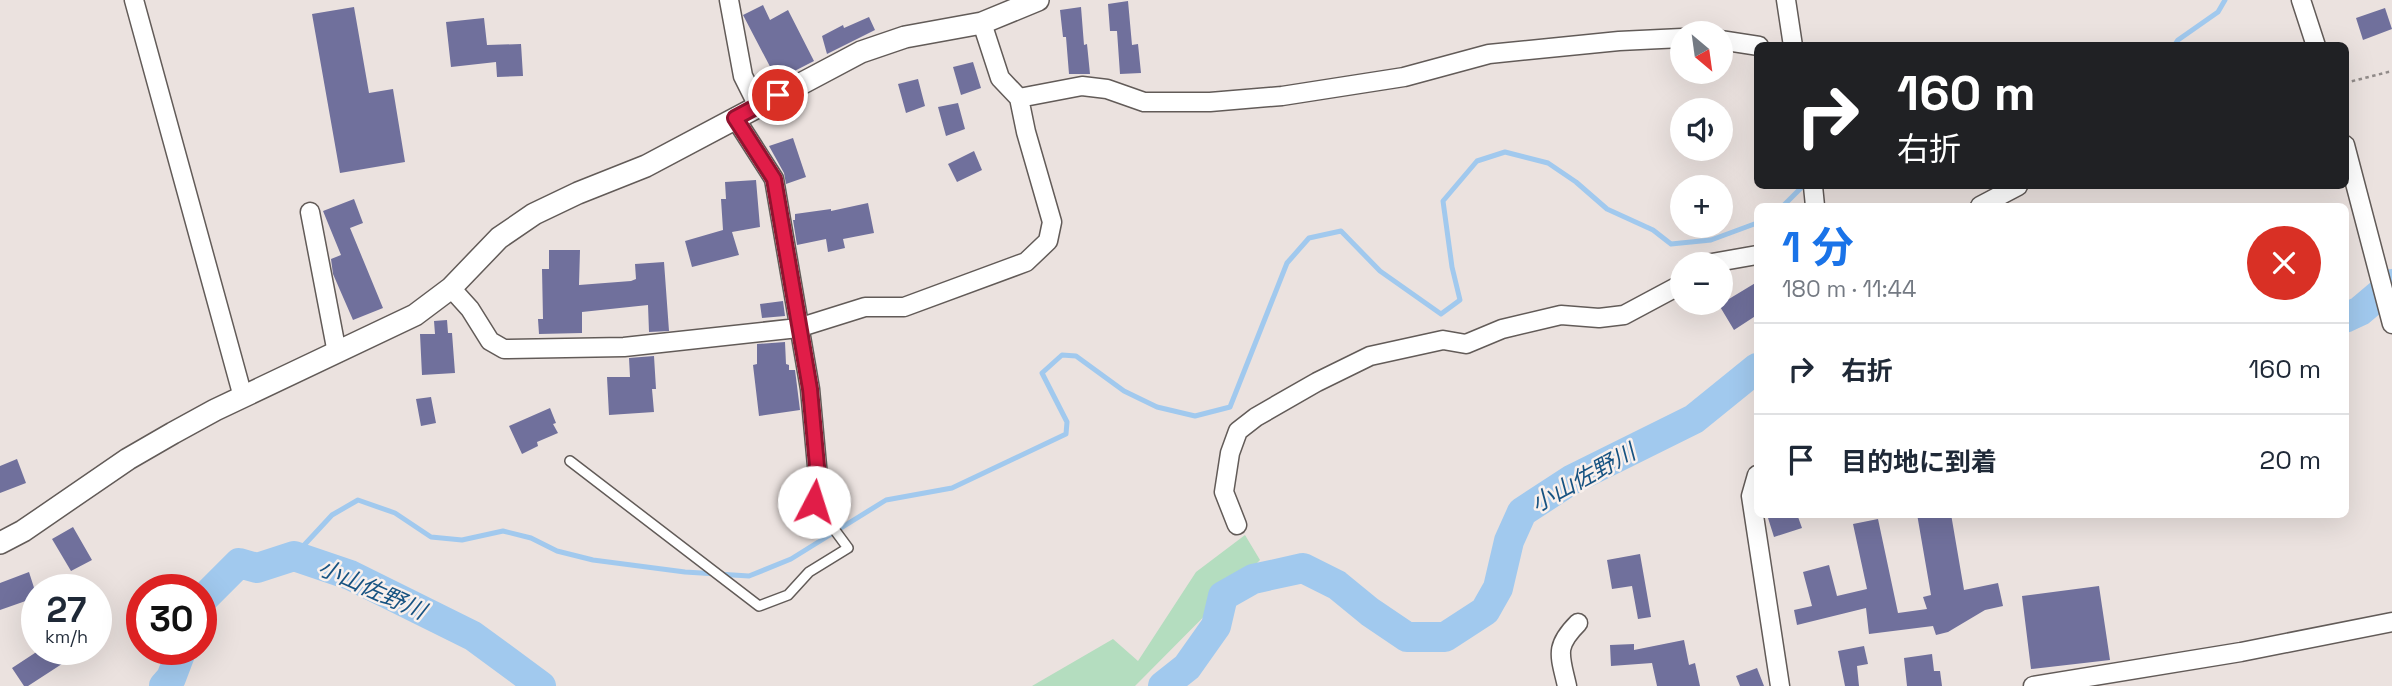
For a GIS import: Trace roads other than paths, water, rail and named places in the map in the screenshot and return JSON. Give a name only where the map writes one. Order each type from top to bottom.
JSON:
[{"type":"street","points":[[134,0],[243,397]]},
{"type":"street","points":[[729,0],[743,76],[758,106]]},
{"type":"street","points":[[0,542],[23,531],[128,459],[183,427],[415,314],[451,288],[499,238],[534,214],[646,166],[861,52],[905,37],[982,23],[1038,0]]},
{"type":"street","points":[[1786,0],[1792,42]]},
{"type":"street","points":[[2301,0],[2315,42]]},
{"type":"street","points":[[451,288],[470,309],[490,341],[504,349],[624,347],[798,328],[865,307],[904,307],[1026,262],[1048,242],[1052,222],[1019,98],[1000,78],[982,23]]},
{"type":"street","points":[[1019,98],[1083,86],[1107,89],[1144,102],[1210,102],[1282,96],[1404,77],[1489,54],[1670,39]]},
{"type":"street","points":[[1733,42],[1754,45]]},
{"type":"street","points":[[735,118],[774,179],[810,389],[818,477],[814,502]]},
{"type":"street","points":[[2349,160],[2392,324]]},
{"type":"street","points":[[1986,203],[2012,189]]},
{"type":"street","points":[[310,212],[337,353]]},
{"type":"street","points":[[1733,259],[1754,256]]},
{"type":"street","points":[[1237,525],[1224,492],[1230,453],[1238,431],[1256,417],[1317,382],[1370,356],[1418,345],[1443,340],[1466,344],[1502,329],[1561,315],[1599,318],[1623,315],[1670,290]]},
{"type":"street","points":[[1754,486],[1751,496],[1754,516]]},
{"type":"street","points":[[1754,518],[1780,686]]},
{"type":"street","points":[[2033,686],[2241,652],[2392,622]]},
{"type":"street","points":[[1567,686],[1559,650],[1564,638],[1578,623]]},
{"type":"lane","points":[[570,461],[759,606],[788,595],[809,572],[848,548],[814,502]]},
{"type":"waterway","points":[[2177,42],[2218,12],[2225,0]]},
{"type":"waterway","points":[[294,556],[332,515],[358,500],[395,513],[431,537],[462,540],[503,531],[531,538],[557,551],[593,560],[685,572],[749,576],[791,559],[886,500],[952,488],[1066,434],[1067,422],[1042,373],[1062,355],[1076,356],[1124,391],[1157,407],[1195,416],[1230,407],[1287,263],[1309,238],[1341,231],[1380,271],[1441,314],[1460,300],[1452,267],[1443,201],[1477,161],[1505,152],[1548,163],[1576,182],[1607,209],[1653,230],[1671,244],[1711,240],[1754,224]]},
{"type":"waterway","points":[[1786,203],[1800,189]]},
{"type":"waterway","name":"小山佐野川","points":[[2349,316],[2360,311],[2392,284]]},
{"type":"waterway","name":"小山佐野川","points":[[1163,686],[1187,667],[1216,626],[1223,596],[1253,579],[1303,568],[1337,585],[1407,637],[1445,637],[1485,611],[1498,588],[1509,541],[1522,512],[1571,480],[1694,419],[1754,370]]},
{"type":"waterway","name":"小山佐野川","points":[[217,585],[239,563],[257,568],[294,556],[350,575],[473,636],[541,686]]},
{"type":"waterway","name":"小山佐野川","points":[[164,686],[171,678],[176,665]]}]
